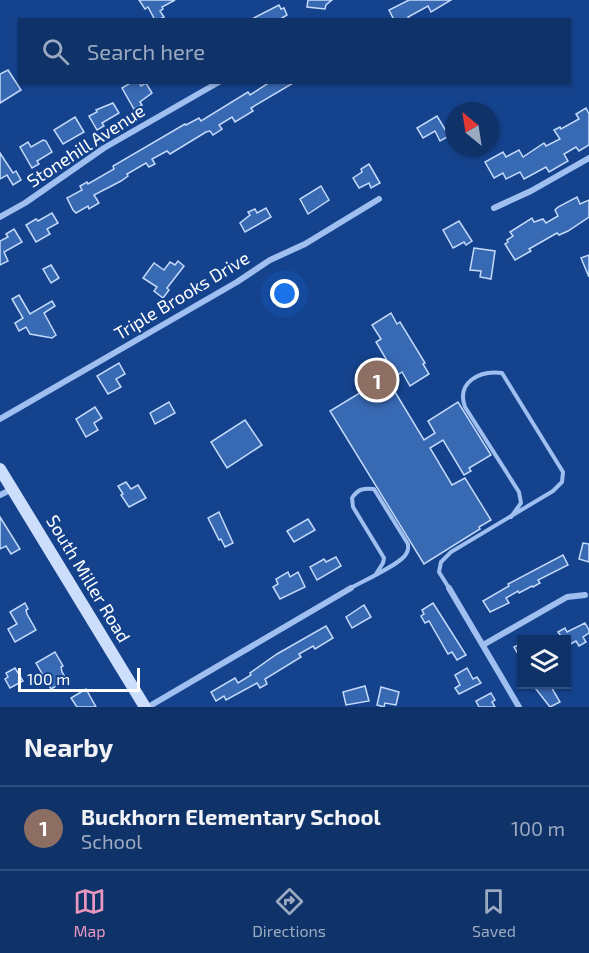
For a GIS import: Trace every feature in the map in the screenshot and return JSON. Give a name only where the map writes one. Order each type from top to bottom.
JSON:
[{"type":"street","name":"Stonehill Avenue","points":[[0,217],[25,203],[104,148],[216,84]]},
{"type":"street","points":[[494,208],[531,191],[589,158]]},
{"type":"street","name":"Triple Brooks Drive","points":[[0,419],[237,282],[270,260],[305,244],[379,199]]},
{"type":"street","name":"South Miller Road","points":[[2,475],[147,707]]},
{"type":"street","points":[[0,495],[12,489]]},
{"type":"street","points":[[147,707],[351,588]]},
{"type":"street","points":[[449,588],[519,707]]},
{"type":"street","points":[[483,645],[567,597],[585,595]]},
{"type":"lane","points":[[449,588],[440,572],[441,562],[451,552],[511,517],[553,491],[562,482],[563,472],[502,373],[485,373],[470,381],[463,389],[462,397],[464,406],[519,492],[521,503],[511,517]]},
{"type":"lane","points":[[351,588],[376,574],[402,559],[408,552],[408,544],[374,489],[364,488],[352,498],[353,507],[384,558],[376,574]]},
{"type":"building","points":[[139,0],[175,0],[162,7],[160,11],[164,17],[162,18],[154,18],[148,7],[145,9]]},
{"type":"building","points":[[308,0],[332,0],[325,9],[307,7]]},
{"type":"building","points":[[409,0],[451,0],[431,12],[428,6],[409,18],[393,18],[389,10]]},
{"type":"building","points":[[279,5],[281,9],[284,8],[287,15],[282,18],[254,18]]},
{"type":"building","points":[[8,70],[21,90],[0,103],[0,74]]},
{"type":"building","points":[[129,84],[140,84],[141,86],[147,84],[152,93],[140,102],[142,105],[134,109],[122,88]]},
{"type":"building","points":[[267,84],[292,84],[251,108],[253,111],[235,122],[232,117],[219,125],[222,129],[213,135],[210,131],[206,132],[170,154],[167,151],[152,159],[155,164],[149,167],[146,163],[127,174],[128,176],[121,181],[94,195],[99,203],[89,209],[88,206],[76,213],[73,210],[67,198],[82,190],[80,186],[114,169],[113,166],[185,124],[199,118],[201,121],[248,92],[250,95]]},
{"type":"building","points":[[113,103],[119,113],[102,123],[104,126],[97,130],[89,116],[97,112],[96,110]]},
{"type":"building","points":[[586,108],[589,114],[589,145],[579,151],[576,147],[564,154],[568,161],[549,172],[546,167],[524,179],[520,172],[506,179],[503,173],[494,178],[485,162],[503,152],[506,157],[519,150],[523,157],[544,143],[546,146],[560,139],[554,130],[560,127],[561,129],[579,119],[576,114]]},
{"type":"building","points":[[437,116],[445,129],[445,138],[440,141],[435,131],[423,138],[417,128]]},
{"type":"building","points":[[75,117],[84,132],[63,144],[54,130]]},
{"type":"building","points":[[43,140],[52,152],[37,161],[39,164],[32,168],[20,147],[28,142],[31,147]]},
{"type":"building","points":[[0,153],[13,173],[16,171],[21,180],[13,185],[7,175],[0,179]]},
{"type":"building","points":[[369,164],[380,183],[371,188],[369,183],[359,188],[353,178]]},
{"type":"building","points":[[321,186],[329,200],[308,214],[300,199]]},
{"type":"building","points":[[577,197],[580,204],[589,200],[589,217],[568,231],[559,235],[557,233],[529,249],[531,251],[515,260],[505,244],[513,236],[510,232],[532,218],[534,222],[543,219],[546,223],[558,216],[555,210],[558,207]]},
{"type":"building","points":[[266,208],[271,217],[245,232],[240,223],[250,215],[248,212],[255,209],[257,213]]},
{"type":"building","points":[[52,213],[58,223],[47,229],[50,234],[36,242],[26,225]]},
{"type":"building","points":[[459,221],[472,241],[466,245],[464,242],[453,248],[443,230]]},
{"type":"building","points":[[14,229],[22,242],[4,252],[8,261],[0,265],[0,241],[8,237],[6,234]]},
{"type":"building","points":[[474,248],[495,251],[491,279],[480,277],[481,271],[470,270]]},
{"type":"building","points":[[589,255],[589,277],[581,258]]},
{"type":"building","points":[[178,261],[184,266],[167,288],[169,290],[163,298],[154,291],[157,287],[143,278],[154,263],[164,270],[170,262],[175,265]]},
{"type":"building","points":[[51,265],[59,278],[51,283],[43,269]]},
{"type":"building","points":[[19,295],[30,314],[52,301],[55,306],[44,313],[56,335],[52,338],[30,334],[26,327],[19,331],[15,323],[23,318],[12,299]]},
{"type":"building","points":[[391,313],[397,324],[400,322],[425,363],[423,364],[429,374],[410,386],[402,372],[396,376],[376,342],[381,339],[372,325]]},
{"type":"building","points":[[119,363],[125,374],[116,379],[121,387],[108,394],[97,376]]},
{"type":"building","points":[[386,377],[424,440],[435,433],[428,421],[458,402],[491,455],[469,468],[471,471],[464,475],[443,440],[430,448],[452,485],[465,478],[491,520],[424,564],[330,411]]},
{"type":"building","points":[[169,402],[175,413],[155,424],[150,413]]},
{"type":"building","points":[[95,407],[102,418],[94,423],[98,430],[86,437],[76,419]]},
{"type":"building","points":[[245,420],[262,445],[227,468],[211,442]]},
{"type":"building","points":[[126,482],[131,489],[138,485],[146,498],[129,507],[118,486]]},
{"type":"building","points":[[219,512],[233,543],[225,547],[208,518]]},
{"type":"building","points":[[0,517],[20,549],[11,554],[6,546],[0,549]]},
{"type":"building","points":[[308,519],[315,530],[294,542],[287,531]]},
{"type":"building","points":[[583,543],[589,544],[589,562],[579,559]]},
{"type":"building","points":[[563,555],[568,565],[538,580],[540,583],[533,587],[519,593],[518,591],[506,598],[509,603],[490,612],[483,601],[509,586],[508,584]]},
{"type":"building","points":[[336,557],[341,566],[317,580],[310,567],[324,559],[326,562]]},
{"type":"building","points":[[288,572],[290,577],[298,572],[305,587],[280,599],[273,587],[278,584],[276,579]]},
{"type":"building","points":[[25,603],[28,609],[27,614],[36,630],[15,642],[8,629],[17,624],[10,612]]},
{"type":"building","points":[[433,603],[466,655],[457,660],[452,652],[448,654],[429,621],[425,623],[421,616],[424,614],[422,610]]},
{"type":"building","points":[[364,605],[371,617],[352,628],[346,617]]},
{"type":"building","points":[[585,623],[589,630],[589,633],[583,637],[586,642],[579,646],[576,641],[571,644],[571,635],[560,635],[558,632],[565,628],[567,632]]},
{"type":"building","points":[[326,626],[333,638],[315,649],[313,646],[299,654],[301,657],[265,679],[267,684],[260,688],[257,683],[226,700],[224,696],[216,701],[211,692],[235,678],[238,683],[277,654]]},
{"type":"building","points":[[55,652],[63,666],[61,667],[62,672],[67,680],[51,689],[36,663]]},
{"type":"building","points":[[15,668],[23,681],[10,688],[5,679],[8,677],[6,673]]},
{"type":"building","points":[[467,668],[473,679],[477,677],[481,683],[459,694],[455,688],[460,685],[455,675]]},
{"type":"building","points":[[365,686],[369,701],[346,705],[343,692]]},
{"type":"building","points":[[381,687],[399,692],[396,705],[385,703],[384,707],[377,705]]},
{"type":"building","points":[[86,689],[96,707],[77,707],[71,698]]},
{"type":"building","points":[[536,689],[552,689],[560,702],[550,707]]},
{"type":"building","points":[[491,693],[495,700],[492,702],[495,707],[479,707],[476,701]]},
{"type":"place","name":"Buckhorn Elementary School","points":[[377,380]]}]
